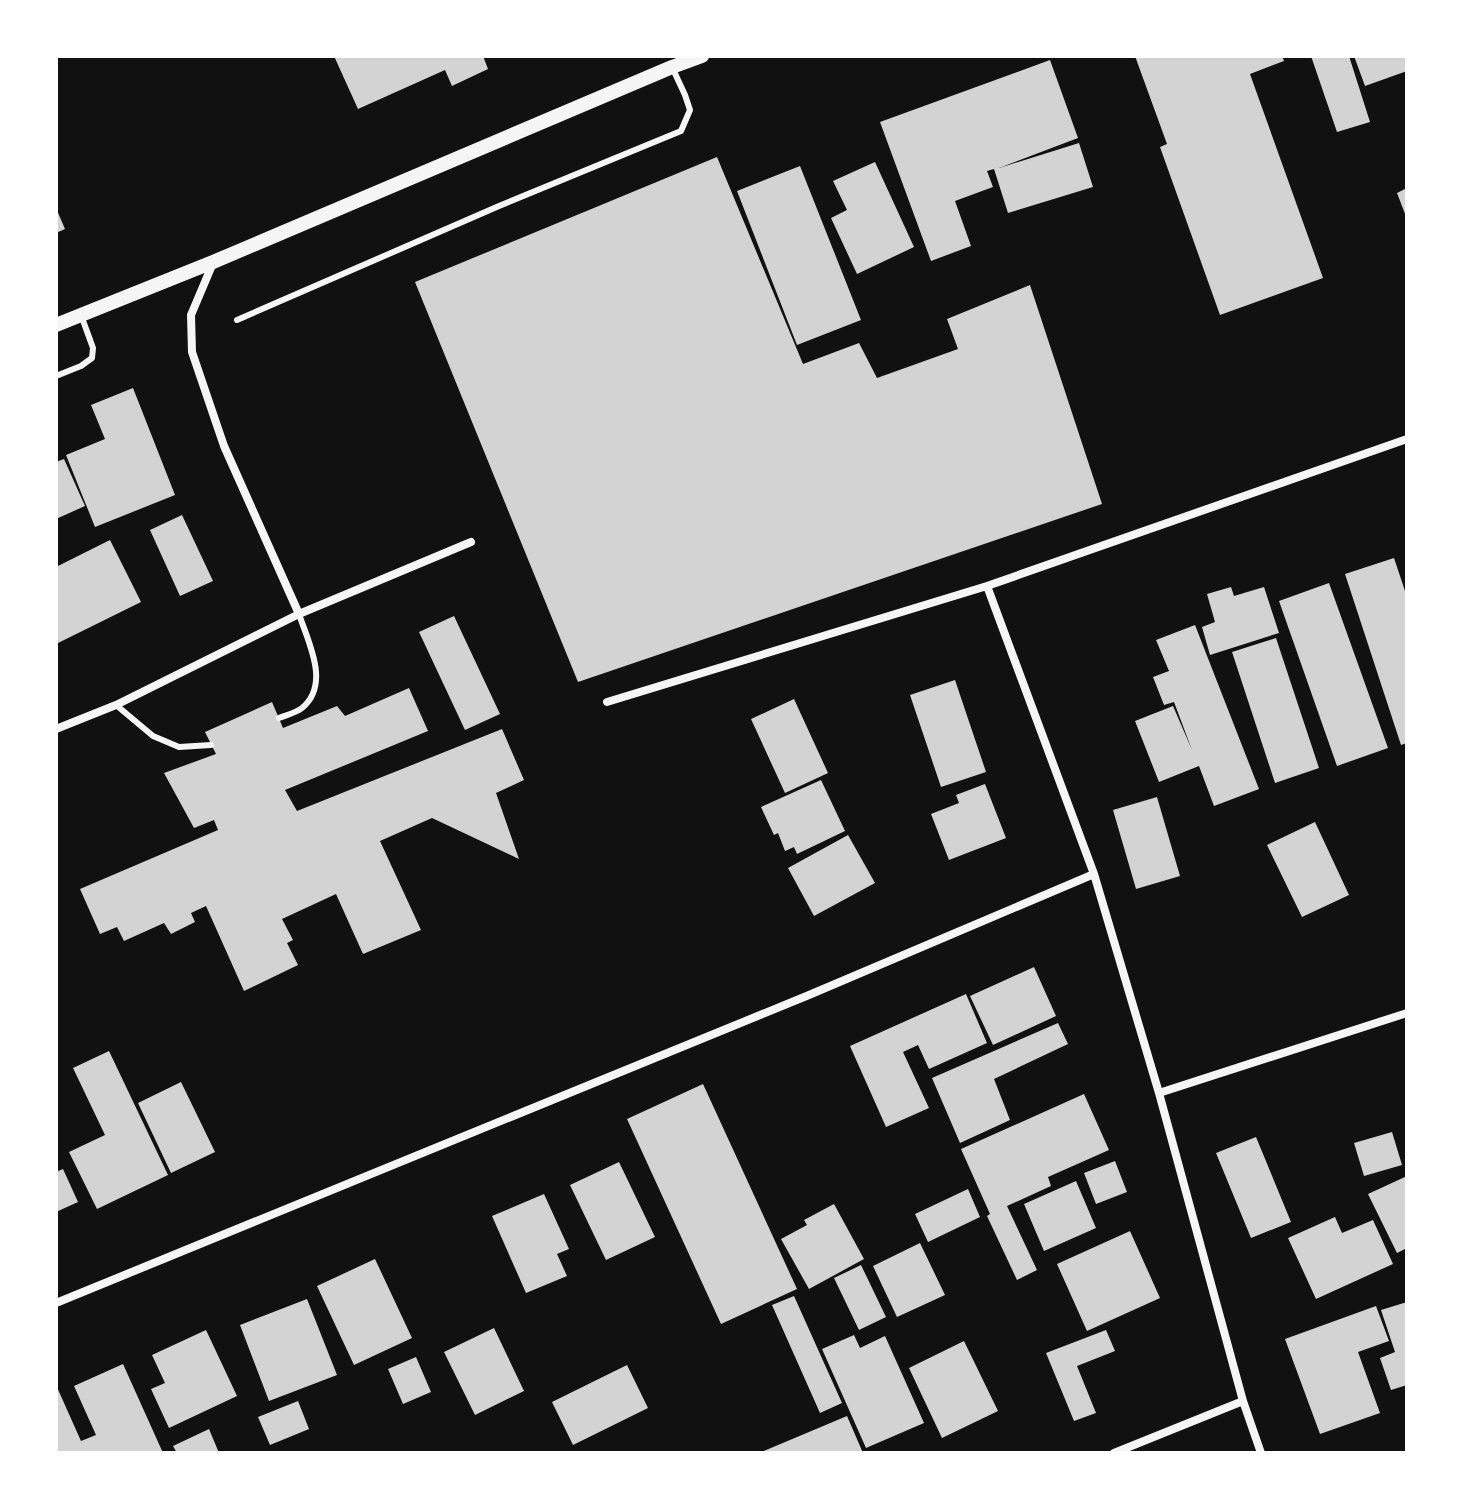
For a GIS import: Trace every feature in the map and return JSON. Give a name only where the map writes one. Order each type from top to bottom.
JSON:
[{"type":"street","points":[[56,325],[702,56]]},
{"type":"street","points":[[213,262],[191,315],[192,352],[224,446],[299,614]]},
{"type":"street","points":[[607,702],[987,586],[1407,439]]},
{"type":"street","points":[[56,729],[116,705],[299,614],[471,542]]},
{"type":"street","points":[[987,586],[1094,874],[1159,1093],[1243,1401],[1261,1453]]},
{"type":"street","points":[[56,1303],[809,995],[1094,874]]},
{"type":"street","points":[[1159,1093],[1407,1013]]},
{"type":"street","points":[[1114,1453],[1243,1401]]},
{"type":"lane","points":[[237,320],[681,131],[690,110],[672,67]]},
{"type":"lane","points":[[56,376],[92,358],[93,348],[81,315]]},
{"type":"lane","points":[[279,718],[301,709],[316,691],[316,668],[299,614]]},
{"type":"lane","points":[[116,705],[153,736],[179,747],[211,745]]},
{"type":"building","points":[[334,56],[483,56],[488,69],[452,86],[445,70],[358,109]]},
{"type":"building","points":[[1135,56],[1282,56],[1284,61],[1250,74],[1323,278],[1220,315],[1160,147],[1167,144]]},
{"type":"building","points":[[1311,56],[1349,56],[1370,122],[1337,132]]},
{"type":"building","points":[[1354,56],[1407,56],[1407,71],[1365,86]]},
{"type":"building","points":[[1050,60],[1078,138],[999,168],[1079,143],[1093,187],[1008,213],[994,169],[987,171],[993,187],[955,201],[971,246],[931,261],[880,122]]},
{"type":"building","points":[[717,157],[803,364],[859,343],[877,378],[958,349],[947,319],[1030,285],[1102,504],[578,682],[415,282]]},
{"type":"building","points":[[875,162],[914,247],[857,274],[831,218],[847,210],[833,181]]},
{"type":"building","points":[[800,166],[861,320],[797,345],[737,191]]},
{"type":"building","points":[[1407,188],[1407,219],[1397,193]]},
{"type":"building","points":[[56,208],[65,229],[56,233]]},
{"type":"building","points":[[133,388],[175,495],[95,527],[66,455],[105,439],[91,405]]},
{"type":"building","points":[[64,459],[85,506],[56,519],[56,462]]},
{"type":"building","points":[[182,515],[213,581],[180,596],[150,530]]},
{"type":"building","points":[[110,540],[141,602],[56,644],[56,567]]},
{"type":"building","points":[[1394,558],[1407,597],[1407,743],[1401,745],[1345,574]]},
{"type":"building","points":[[1329,583],[1388,748],[1337,766],[1279,601]]},
{"type":"building","points":[[1231,587],[1234,596],[1264,587],[1279,633],[1210,655],[1202,627],[1215,622],[1207,594]]},
{"type":"building","points":[[454,616],[500,714],[465,730],[419,632]]},
{"type":"building","points":[[1195,625],[1259,789],[1214,806],[1199,766],[1159,782],[1135,721],[1173,706],[1192,750],[1174,702],[1164,705],[1153,677],[1169,671],[1156,640]]},
{"type":"building","points":[[1276,638],[1319,768],[1275,783],[1232,652]]},
{"type":"building","points":[[955,680],[986,772],[941,787],[910,695]]},
{"type":"building","points":[[409,688],[428,731],[285,790],[297,811],[502,729],[524,780],[496,793],[519,859],[432,818],[380,841],[421,930],[363,954],[336,894],[282,919],[293,940],[287,943],[298,965],[244,991],[206,906],[191,913],[195,922],[171,934],[164,923],[124,941],[117,927],[100,934],[80,889],[218,830],[214,820],[194,828],[164,773],[216,754],[205,732],[272,702],[283,728],[337,706],[345,716]]},
{"type":"building","points":[[794,699],[828,773],[785,793],[751,719]]},
{"type":"building","points":[[821,780],[845,831],[797,854],[794,847],[785,851],[778,833],[774,835],[761,807]]},
{"type":"building","points":[[985,784],[1006,838],[949,860],[931,814],[959,803],[956,795]]},
{"type":"building","points":[[1157,797],[1180,876],[1136,889],[1113,810]]},
{"type":"building","points":[[1315,822],[1349,895],[1302,917],[1267,845]]},
{"type":"building","points":[[848,835],[875,883],[814,916],[788,868]]},
{"type":"building","points":[[1034,967],[1056,1016],[993,1045],[970,996]]},
{"type":"building","points":[[966,994],[987,1043],[929,1069],[918,1045],[903,1052],[929,1108],[886,1127],[850,1046]]},
{"type":"building","points":[[1058,1023],[1068,1044],[994,1079],[1010,1120],[960,1143],[932,1078]]},
{"type":"building","points":[[109,1051],[168,1175],[97,1209],[69,1152],[105,1135],[73,1068]]},
{"type":"building","points":[[181,1082],[215,1152],[171,1173],[138,1103]]},
{"type":"building","points":[[703,1084],[797,1289],[721,1324],[627,1119]]},
{"type":"building","points":[[1084,1094],[1109,1150],[1048,1177],[1051,1186],[1007,1206],[1037,1270],[1017,1280],[987,1216],[990,1214],[961,1149]]},
{"type":"building","points":[[1392,1132],[1402,1165],[1364,1176],[1354,1143]]},
{"type":"building","points":[[1256,1137],[1291,1222],[1251,1238],[1216,1153]]},
{"type":"building","points":[[1115,1161],[1127,1192],[1096,1204],[1084,1173]]},
{"type":"building","points":[[619,1162],[655,1237],[606,1260],[570,1185]]},
{"type":"building","points":[[63,1169],[78,1202],[56,1212],[56,1172]]},
{"type":"building","points":[[1407,1176],[1407,1248],[1397,1253],[1368,1194]]},
{"type":"building","points":[[1076,1181],[1096,1228],[1044,1251],[1024,1204]]},
{"type":"building","points":[[968,1189],[980,1217],[928,1242],[915,1214]]},
{"type":"building","points":[[544,1194],[569,1249],[557,1254],[567,1276],[526,1293],[492,1216]]},
{"type":"building","points":[[834,1204],[864,1259],[809,1289],[781,1239],[807,1225],[804,1220]]},
{"type":"building","points":[[1335,1217],[1342,1233],[1373,1220],[1393,1264],[1316,1299],[1288,1238]]},
{"type":"building","points":[[1130,1231],[1160,1298],[1087,1331],[1057,1264]]},
{"type":"building","points":[[920,1243],[945,1295],[897,1317],[873,1266]]},
{"type":"building","points":[[375,1259],[412,1338],[354,1365],[317,1286]]},
{"type":"building","points":[[861,1265],[886,1317],[859,1330],[834,1278]]},
{"type":"building","points":[[794,1296],[842,1403],[820,1413],[772,1305]]},
{"type":"building","points":[[307,1299],[337,1375],[269,1401],[240,1325]]},
{"type":"building","points":[[1407,1302],[1407,1385],[1391,1390],[1380,1358],[1395,1352],[1381,1310]]},
{"type":"building","points":[[1376,1306],[1389,1341],[1358,1352],[1380,1413],[1320,1434],[1285,1339]]},
{"type":"building","points":[[494,1328],[524,1391],[475,1415],[444,1352]]},
{"type":"building","points":[[206,1330],[237,1396],[169,1428],[151,1389],[165,1383],[152,1355]]},
{"type":"building","points":[[1106,1330],[1115,1351],[1077,1366],[1096,1413],[1074,1421],[1046,1353]]},
{"type":"building","points":[[854,1335],[860,1348],[885,1336],[924,1423],[866,1448],[822,1349]]},
{"type":"building","points":[[964,1341],[998,1411],[942,1438],[909,1368]]},
{"type":"building","points":[[416,1357],[431,1392],[403,1404],[388,1369]]},
{"type":"building","points":[[123,1364],[163,1453],[56,1453],[56,1385],[81,1441],[96,1435],[74,1386]]},
{"type":"building","points":[[627,1365],[648,1408],[573,1445],[552,1402]]},
{"type":"building","points":[[298,1401],[309,1429],[270,1445],[258,1417]]},
{"type":"building","points":[[847,1416],[863,1453],[759,1453]]},
{"type":"building","points":[[209,1429],[219,1453],[177,1453],[173,1446]]}]
